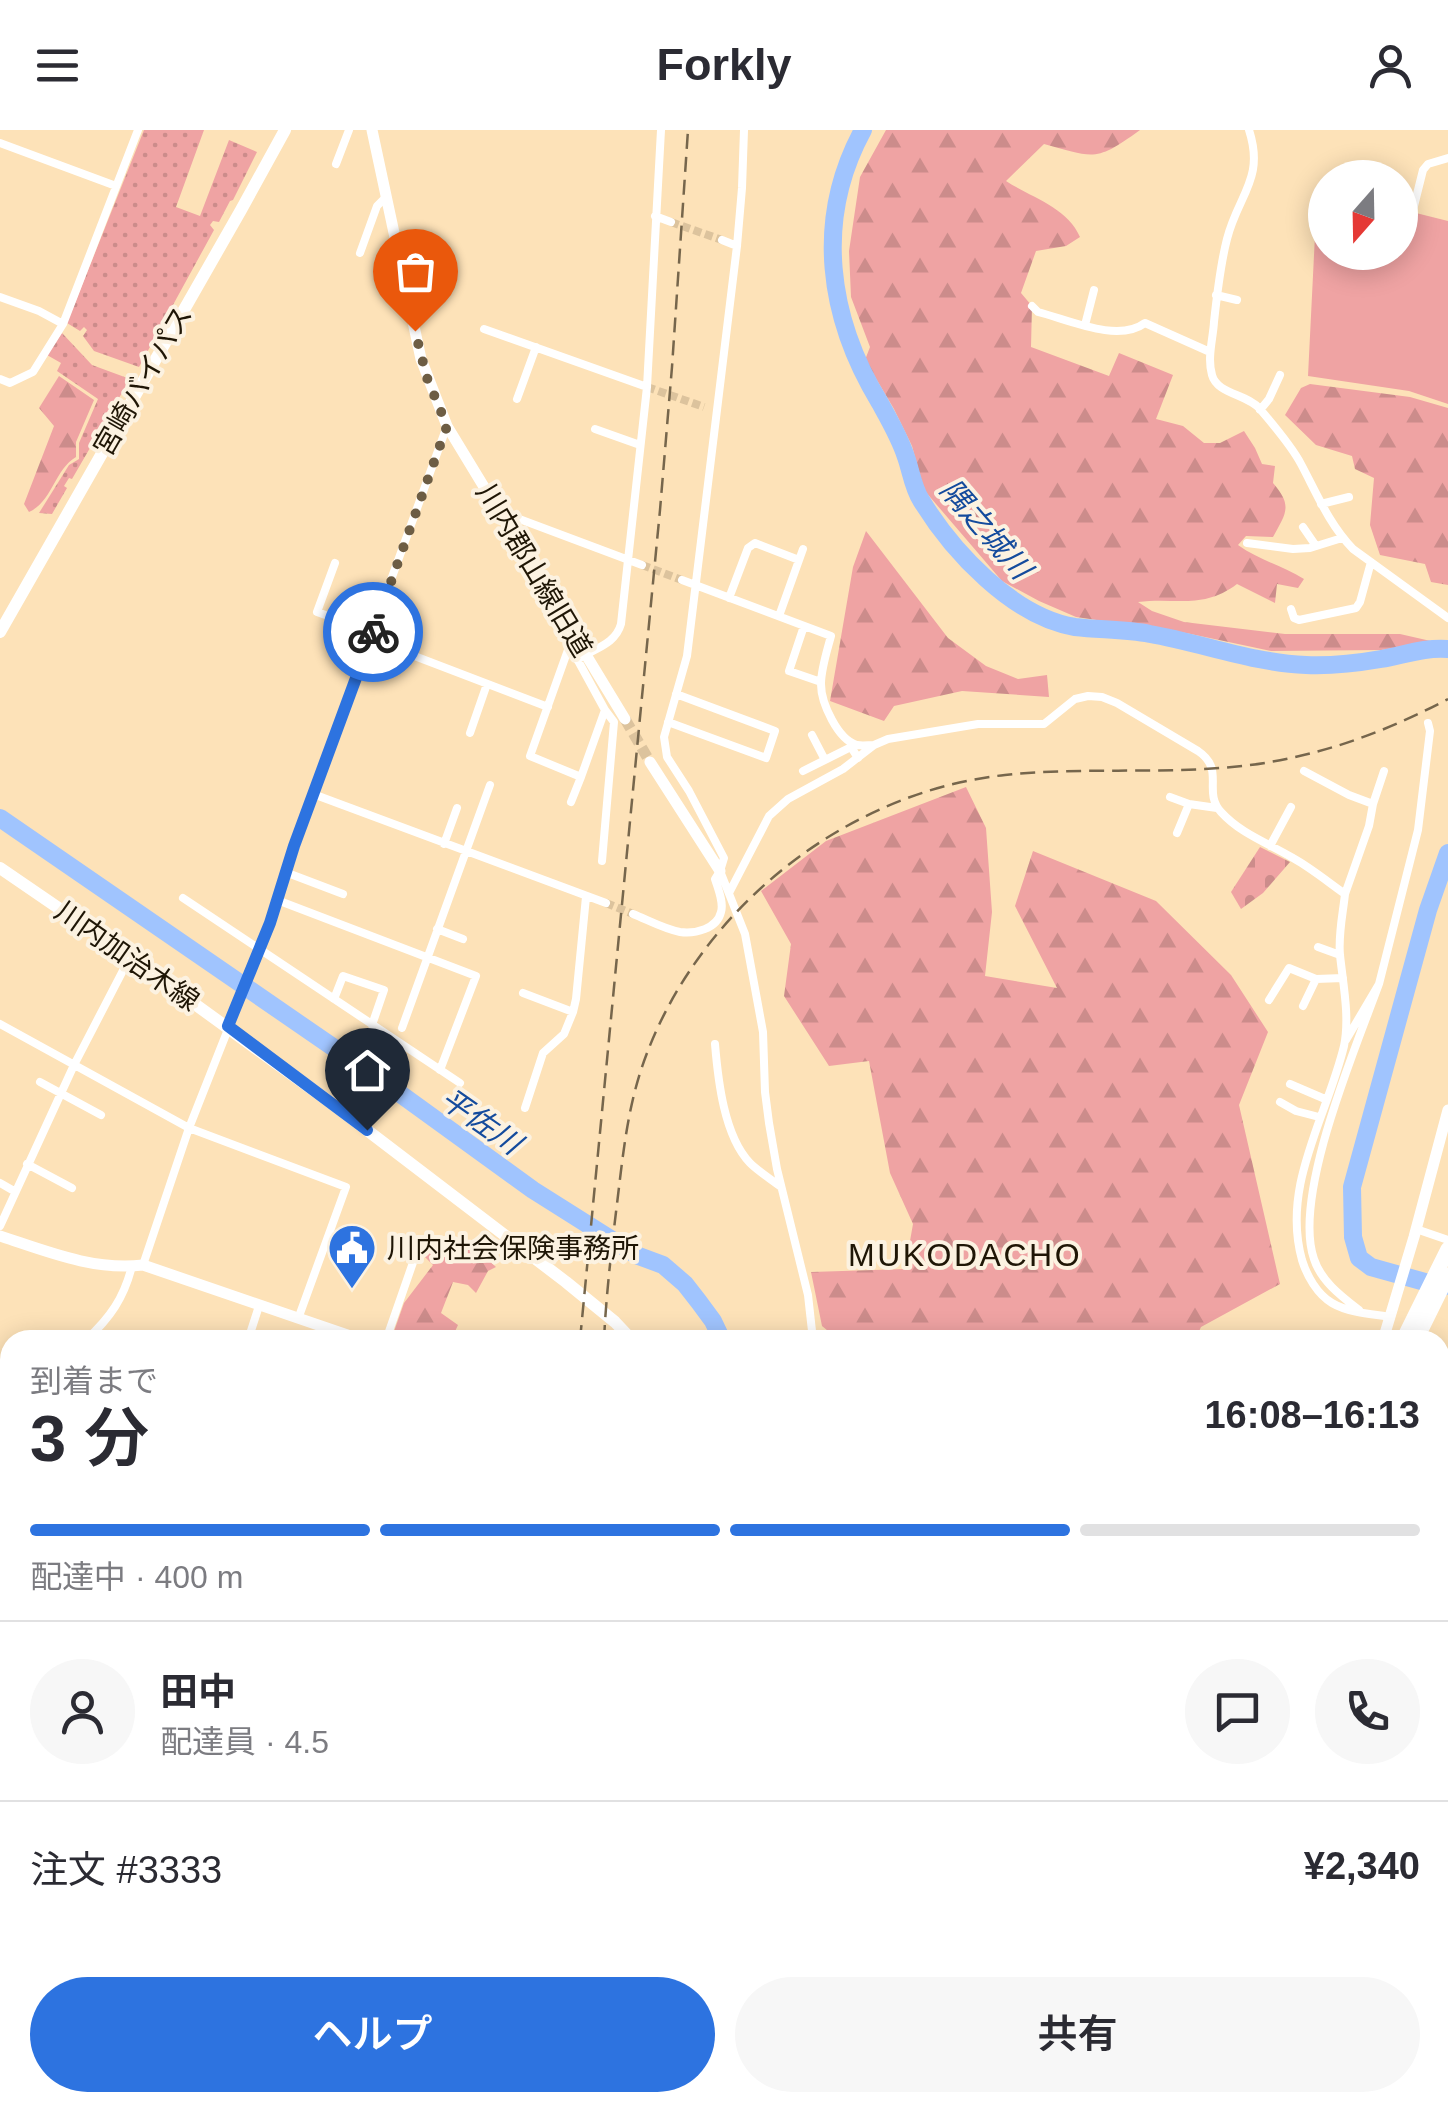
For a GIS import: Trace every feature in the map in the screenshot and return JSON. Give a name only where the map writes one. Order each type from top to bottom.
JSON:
[{"type":"highway","points":[[1414,1330],[1448,1248]]},
{"type":"highway","points":[[1415,1330],[1448,1276]]},
{"type":"main road","name":"宮崎バイパス","points":[[0,632],[284,130]]},
{"type":"main road","name":"川内加治木線","points":[[0,868],[228,1026],[566,1282],[623,1330]]},
{"type":"street","points":[[0,379],[10,382],[33,372],[63,324],[138,130]]},
{"type":"street","points":[[336,164],[349,130]]},
{"type":"street","name":"川内郡山線旧道","points":[[372,130],[422,359],[447,426],[581,656],[626,718]]},
{"type":"street","points":[[602,862],[614,722],[581,656],[618,634],[647,387],[661,130]]},
{"type":"street","points":[[633,914],[680,932],[702,932],[722,911],[715,879],[724,858],[667,757],[664,736],[686,656],[737,246],[744,130]]},
{"type":"street","points":[[1249,130],[1256,163],[1228,236],[1216,295],[1210,352],[1212,378],[1216,385],[1248,399],[1260,410],[1300,460],[1342,538],[1448,618]]},
{"type":"street","points":[[0,143],[116,186]]},
{"type":"street","points":[[1418,190],[1428,164],[1448,158]]},
{"type":"street","points":[[360,253],[377,206],[385,198]]},
{"type":"street","points":[[655,216],[671,222]]},
{"type":"street","points":[[722,240],[737,246]]},
{"type":"street","points":[[1085,325],[1094,290]]},
{"type":"street","points":[[1216,295],[1237,300]]},
{"type":"street","points":[[0,297],[63,324]]},
{"type":"street","points":[[1032,306],[1038,312],[1116,332],[1135,330],[1146,323],[1210,352]]},
{"type":"street","points":[[484,329],[647,387]]},
{"type":"street","points":[[517,399],[536,347]]},
{"type":"street","points":[[1260,410],[1280,375]]},
{"type":"street","points":[[704,407],[716,412]]},
{"type":"street","points":[[97,1330],[116,1308],[138,1265],[277,900],[447,426]]},
{"type":"street","points":[[594,429],[640,445]]},
{"type":"street","points":[[1321,504],[1349,497]]},
{"type":"street","points":[[498,511],[642,565]]},
{"type":"street","points":[[1303,527],[1316,546]]},
{"type":"street","points":[[1248,544],[1293,549],[1342,538]]},
{"type":"street","points":[[729,598],[748,548],[754,543],[799,560]]},
{"type":"street","points":[[779,616],[804,549]]},
{"type":"street","points":[[1291,609],[1299,620],[1356,608],[1371,562]]},
{"type":"street","points":[[335,563],[317,612],[548,706]]},
{"type":"street","points":[[682,580],[831,636],[821,682],[827,710],[858,758]]},
{"type":"street","points":[[804,626],[788,671],[821,682]]},
{"type":"street","points":[[572,640],[530,756],[581,777]]},
{"type":"street","points":[[470,733],[487,684]]},
{"type":"street","points":[[668,722],[766,758],[775,731],[676,694]]},
{"type":"street","points":[[729,893],[769,816],[788,799],[874,745],[888,739],[978,724],[1044,724],[1075,700],[1088,696],[1117,702],[1208,758],[1213,768],[1217,808]]},
{"type":"street","points":[[571,802],[605,710]]},
{"type":"street","points":[[1363,1312],[1323,1277],[1309,1238],[1310,1213],[1333,1109],[1379,984],[1418,830],[1428,723]]},
{"type":"street","points":[[812,736],[825,760]]},
{"type":"street","points":[[803,771],[853,746],[874,745]]},
{"type":"street","points":[[650,762],[720,871],[745,934],[763,1032],[766,1107],[808,1296],[812,1330]]},
{"type":"street","points":[[1304,771],[1373,804]]},
{"type":"street","points":[[1344,1044],[1340,955],[1344,894],[1384,771]]},
{"type":"street","points":[[402,1028],[490,785]]},
{"type":"street","points":[[313,794],[606,903]]},
{"type":"street","points":[[1170,797],[1217,808],[1243,832],[1297,859],[1344,894]]},
{"type":"street","points":[[1177,833],[1190,804]]},
{"type":"street","points":[[1270,846],[1291,807]]},
{"type":"street","points":[[444,844],[457,808]]},
{"type":"street","points":[[286,872],[343,894]]},
{"type":"street","points":[[524,1108],[543,1053],[564,1034],[576,999],[586,897]]},
{"type":"street","points":[[183,898],[460,1083]]},
{"type":"street","points":[[277,900],[476,976],[440,1070]]},
{"type":"street","points":[[437,929],[463,938]]},
{"type":"street","points":[[1318,947],[1340,955]]},
{"type":"street","points":[[0,1226],[60,1093],[130,957]]},
{"type":"street","points":[[1269,1000],[1289,968],[1316,979],[1343,978]]},
{"type":"street","points":[[334,1000],[343,976],[384,990],[372,1025]]},
{"type":"street","points":[[1304,1006],[1316,979]]},
{"type":"street","points":[[1379,984],[1344,1044],[1307,1150],[1296,1211],[1297,1240],[1312,1284],[1324,1296],[1343,1308],[1392,1312]]},
{"type":"street","points":[[523,992],[572,1012]]},
{"type":"street","points":[[1344,1000],[1365,1008]]},
{"type":"street","points":[[0,1024],[189,1128],[346,1187],[298,1319]]},
{"type":"street","points":[[715,1044],[718,1090],[733,1134],[748,1161],[781,1187]]},
{"type":"street","points":[[40,1082],[100,1115]]},
{"type":"street","points":[[1290,1084],[1325,1099]]},
{"type":"street","points":[[1280,1102],[1319,1117]]},
{"type":"street","points":[[1386,1330],[1448,1115]]},
{"type":"street","points":[[27,1164],[72,1188]]},
{"type":"street","points":[[0,1183],[14,1191]]},
{"type":"street","points":[[1415,1233],[1448,1240]]},
{"type":"street","points":[[0,1236],[69,1259],[138,1265],[332,1330]]},
{"type":"street","points":[[389,1330],[417,1251]]},
{"type":"street","points":[[252,1330],[260,1306]]},
{"type":"green space","points":[[144,130],[204,130],[176,207],[200,216],[229,140],[257,152],[219,222],[210,225],[214,230],[139,367],[94,351],[83,336],[87,330],[84,327],[80,331],[67,323]]},
{"type":"green space","points":[[886,130],[1140,130],[1114,148],[1095,154],[1044,144],[1006,181],[1058,211],[1080,237],[1066,246],[1036,251],[1021,293],[1032,306],[1031,347],[1109,376],[1119,353],[1173,375],[1156,419],[1183,426],[1204,443],[1220,443],[1244,431],[1262,464],[1275,466],[1273,483],[1283,498],[1285,510],[1273,537],[1246,536],[1238,545],[1304,579],[1298,588],[1277,584],[1275,603],[1237,584],[1200,600],[1138,602],[1184,622],[1285,634],[1400,634],[1435,642],[1381,650],[1271,651],[1186,633],[1076,617],[1002,581],[924,490],[912,446],[865,360],[870,347],[851,297],[849,251],[860,177]]},
{"type":"green space","points":[[1418,214],[1448,221],[1448,404],[1409,391],[1308,376],[1313,270],[1418,270]]},
{"type":"green space","points":[[62,333],[92,365],[130,379],[72,479],[64,486],[67,488],[52,514],[39,513],[69,465],[79,459],[79,443],[98,399],[57,371],[61,363],[47,355]]},
{"type":"green space","points":[[59,376],[94,400],[76,442],[76,457],[43,501],[29,512],[24,504],[54,426],[39,408]]},
{"type":"green space","points":[[1310,384],[1410,397],[1448,408],[1448,585],[1431,582],[1425,564],[1380,555],[1370,525],[1374,478],[1355,469],[1352,456],[1316,445],[1285,415],[1301,388]]},
{"type":"green space","points":[[866,531],[948,638],[986,666],[1018,679],[1047,675],[1049,697],[962,691],[894,706],[884,721],[830,701],[853,567]]},
{"type":"green space","points":[[966,787],[986,828],[992,912],[985,976],[1057,988],[1015,906],[1033,851],[1156,901],[1231,975],[1268,1032],[1239,1105],[1280,1284],[1200,1330],[827,1330],[822,1326],[811,1272],[905,1269],[913,1224],[890,1173],[869,1061],[829,1066],[784,996],[791,944],[761,891],[826,841]]},
{"type":"green space","points":[[1260,847],[1290,862],[1263,893],[1241,909],[1231,892]]},
{"type":"green space","points":[[469,1242],[496,1267],[488,1271],[476,1293],[468,1285],[453,1282],[441,1313],[458,1325],[456,1330],[395,1330],[404,1303],[433,1265],[422,1254],[430,1243],[448,1256]]},
{"type":"waterway","name":"隅之城川","points":[[863,130],[848,164],[833,234],[839,303],[862,371],[901,443],[918,495],[949,540],[986,579],[1007,596],[1052,621],[1150,634],[1267,661],[1334,665],[1448,649]]},
{"type":"waterway","name":"平佐川","points":[[0,818],[388,1085],[533,1190],[636,1255],[663,1265],[685,1284],[717,1330]]},
{"type":"waterway","name":"隅之城川","points":[[1443,1287],[1371,1267],[1359,1258],[1353,1237],[1352,1187],[1428,910],[1448,853]]},
{"type":"tunnel","points":[[671,222],[722,240]]},
{"type":"tunnel","points":[[647,387],[704,407]]},
{"type":"tunnel","points":[[642,565],[682,580]]},
{"type":"tunnel","points":[[625,719],[650,762]]},
{"type":"tunnel","points":[[606,903],[633,914]]},
{"type":"railway","points":[[581,1330],[660,510],[688,130]]},
{"type":"railway","points":[[605,1330],[623,1158],[641,1070],[665,1014],[696,961],[736,913],[781,871],[832,835],[887,806],[945,786],[1033,773],[1261,764],[1343,744],[1448,699]]},
{"type":"way so far","points":[[373,632],[447,426],[427,378],[415,331]]},
{"type":"place","name":"川内社会保険事務所","points":[[352,1290]]},
{"type":"district","name":"MUKODACHO","points":[[965,1255]]},
{"type":"route","points":[[367,1130],[228,1026],[270,923],[294,846],[373,632]]}]
